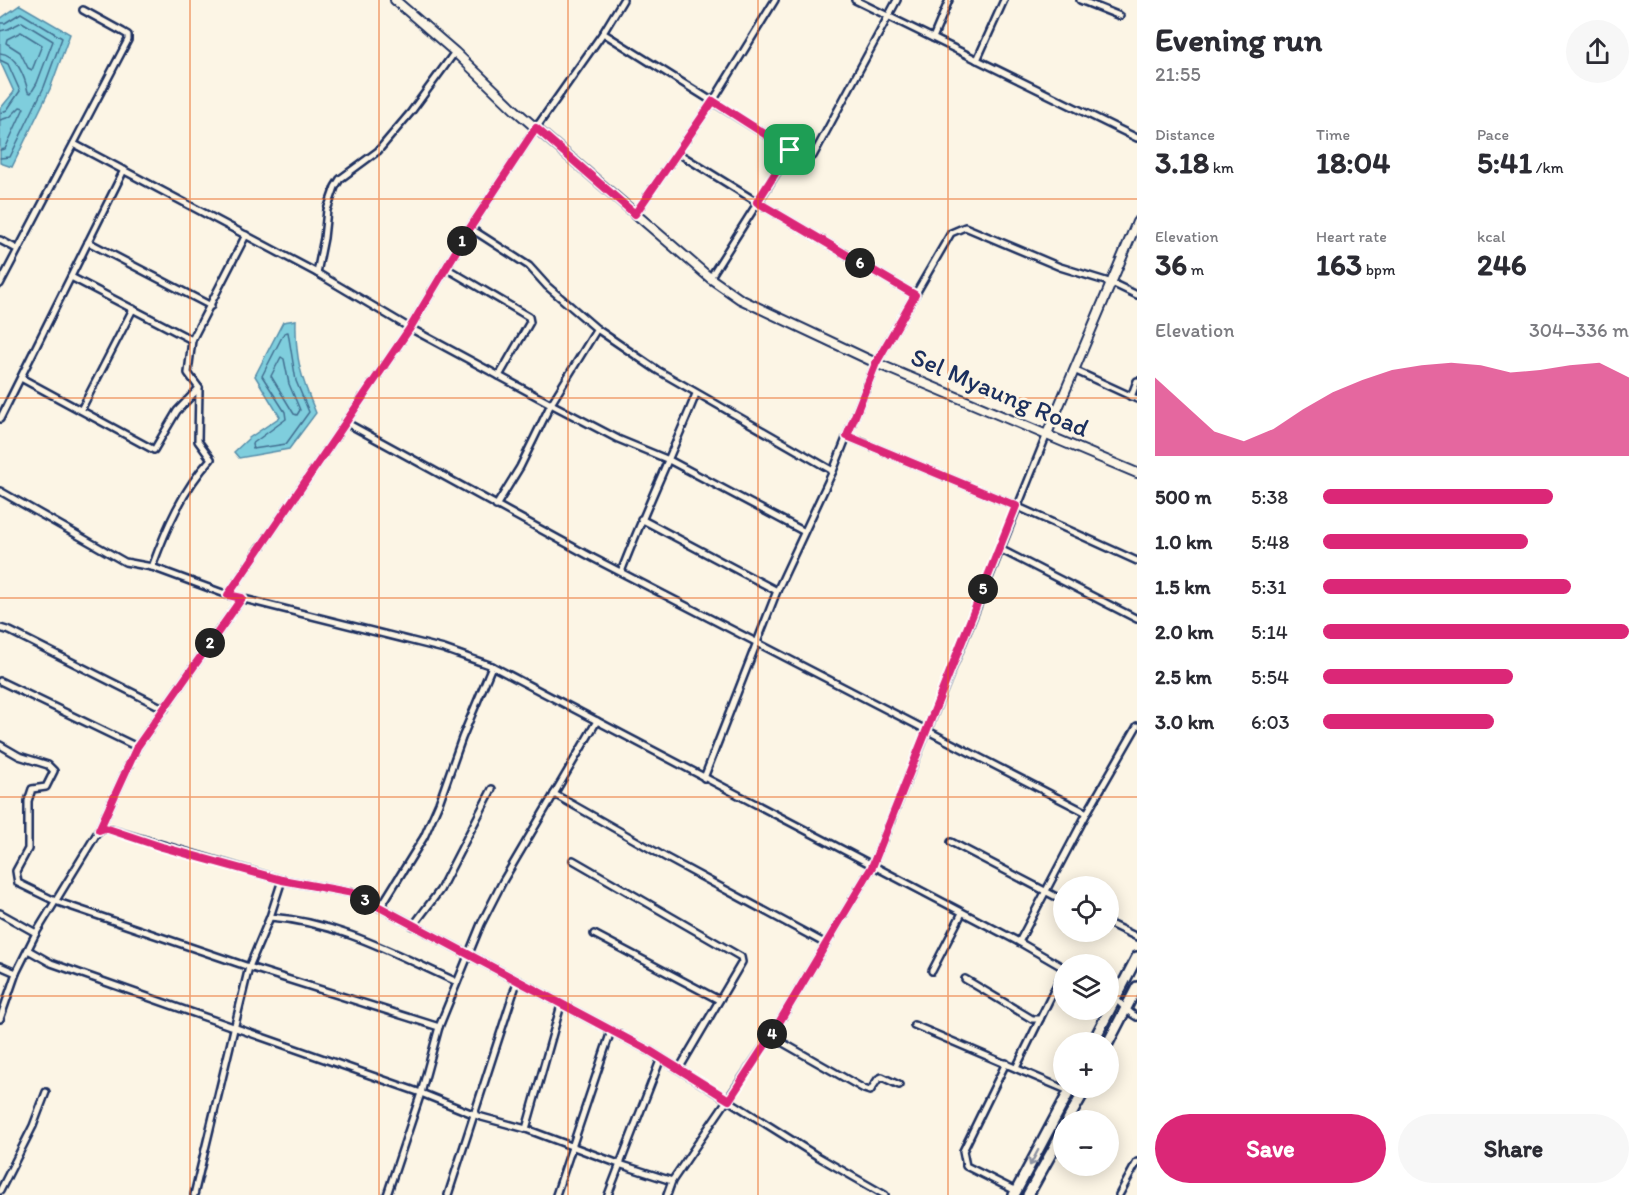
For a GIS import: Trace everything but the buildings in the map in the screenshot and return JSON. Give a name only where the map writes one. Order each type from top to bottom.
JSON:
[{"type":"highway","points":[[1119,985],[1137,957]]},
{"type":"highway","points":[[1114,1032],[1137,987]]},
{"type":"highway","points":[[1015,1193],[1065,1098]]},
{"type":"highway","points":[[1028,1195],[1053,1150]]},
{"type":"main road","name":"Sel Myaung Road","points":[[395,0],[456,52],[536,128],[710,279],[740,300],[876,363],[1137,473]]},
{"type":"main road","points":[[1047,434],[1137,222]]},
{"type":"street","points":[[228,595],[410,328],[470,228],[623,0]]},
{"type":"street","points":[[635,214],[713,101],[775,0]]},
{"type":"street","points":[[855,0],[1137,138]]},
{"type":"street","points":[[603,33],[803,158],[813,156],[897,0]]},
{"type":"street","points":[[933,38],[949,0]]},
{"type":"street","points":[[977,60],[1004,0]]},
{"type":"street","points":[[1080,0],[1120,16]]},
{"type":"street","points":[[0,284],[128,40],[128,35],[83,10]]},
{"type":"street","points":[[318,273],[327,210],[335,187],[340,179],[378,151],[456,52]]},
{"type":"street","points":[[74,144],[318,273],[410,328],[551,404],[618,439],[669,460],[803,531]]},
{"type":"street","points":[[710,279],[790,150]]},
{"type":"street","points":[[678,153],[915,295]]},
{"type":"street","points":[[0,419],[124,170]]},
{"type":"street","points":[[704,778],[777,591],[803,531],[833,471],[876,363],[951,233],[965,227],[1060,267],[1113,283],[1137,295]]},
{"type":"street","points":[[470,228],[529,267],[547,286],[597,329],[657,370],[833,471]]},
{"type":"street","points":[[152,567],[163,537],[195,476],[211,459],[198,441],[199,388],[188,373],[192,340],[246,235]]},
{"type":"street","points":[[0,240],[17,249]]},
{"type":"street","points":[[88,242],[211,306]]},
{"type":"street","points":[[446,268],[529,317],[530,322],[499,376]]},
{"type":"street","points":[[71,277],[192,340]]},
{"type":"street","points":[[81,410],[133,309]]},
{"type":"street","points":[[496,506],[520,467],[551,404],[597,329]]},
{"type":"street","points":[[1074,370],[1134,398],[1137,381]]},
{"type":"street","points":[[21,378],[154,450],[177,411],[199,388]]},
{"type":"street","points":[[621,572],[641,519],[669,460],[696,394]]},
{"type":"street","points":[[345,422],[496,506],[757,644],[1087,813]]},
{"type":"street","points":[[667,1195],[672,1180],[771,1036],[872,867],[1047,434]]},
{"type":"street","points":[[847,436],[1016,506],[1137,561]]},
{"type":"street","points":[[0,491],[125,562],[152,567],[228,595],[444,649],[492,666],[1019,942],[1053,962]]},
{"type":"street","points":[[641,519],[777,591]]},
{"type":"street","points":[[1000,549],[1137,619]]},
{"type":"street","points":[[0,1019],[16,973],[36,933],[99,830],[137,747],[242,598]]},
{"type":"street","points":[[0,628],[100,674],[165,709]]},
{"type":"street","points":[[380,908],[424,837],[492,666]]},
{"type":"street","points":[[0,681],[137,747]]},
{"type":"street","points":[[387,1195],[421,1093],[439,1027],[485,915],[597,721]]},
{"type":"street","points":[[1019,942],[1087,813],[1137,726]]},
{"type":"street","points":[[0,746],[19,756],[48,765],[54,771],[46,787],[32,789],[28,801],[28,849],[16,871],[18,883],[56,901],[249,967],[439,1027]]},
{"type":"street","points":[[413,926],[440,890],[492,789]]},
{"type":"street","points":[[554,794],[826,944]]},
{"type":"street","points":[[99,830],[105,828],[162,847],[282,880],[353,893],[661,1058],[817,1156],[885,1195]]},
{"type":"street","points":[[951,842],[1053,895]]},
{"type":"street","points":[[573,860],[741,957],[742,962],[679,1069]]},
{"type":"street","points":[[194,1195],[249,967],[270,917],[282,880]]},
{"type":"street","points":[[0,913],[36,933]]},
{"type":"street","points":[[933,971],[962,913]]},
{"type":"street","points":[[270,917],[299,919],[358,937],[457,982]]},
{"type":"street","points":[[1119,928],[1137,937]]},
{"type":"street","points":[[594,934],[719,1000]]},
{"type":"street","points":[[28,950],[51,963],[421,1093],[474,1115],[526,1129],[619,1164],[672,1180]]},
{"type":"street","points":[[0,966],[16,973]]},
{"type":"street","points":[[965,979],[1032,1018],[1040,1019]]},
{"type":"street","points":[[448,1195],[517,982]]},
{"type":"street","points":[[1016,1068],[1053,992]]},
{"type":"street","points":[[1119,1004],[1125,1011],[1137,1017]]},
{"type":"street","points":[[526,1129],[561,1005]]},
{"type":"street","points":[[914,1025],[1053,1082]]},
{"type":"street","points":[[556,1195],[611,1031]]},
{"type":"street","points":[[771,1036],[864,1089],[870,1091],[882,1077],[899,1085]]},
{"type":"street","points":[[608,1195],[661,1058]]},
{"type":"street","points":[[1006,1063],[963,1152],[963,1158],[966,1166],[1015,1193]]},
{"type":"street","points":[[0,1191],[33,1126],[46,1092]]},
{"type":"street","points":[[1119,1195],[1137,1162]]},
{"type":"water","points":[[20,5],[70,34],[50,89],[12,167],[0,163],[0,109],[14,92],[0,61],[0,19]]},
{"type":"water","points":[[296,320],[300,368],[316,413],[289,449],[239,458],[234,452],[249,438],[280,417],[255,376],[283,322]]},
{"type":"route","points":[[713,101],[790,150],[757,202],[915,295],[876,363],[847,436],[1016,506],[872,867],[771,1036],[729,1100],[650,1051],[353,893],[282,880],[162,847],[105,828],[99,830],[137,747],[242,598],[228,595],[410,328],[470,228],[536,128],[635,214],[713,101]]}]
